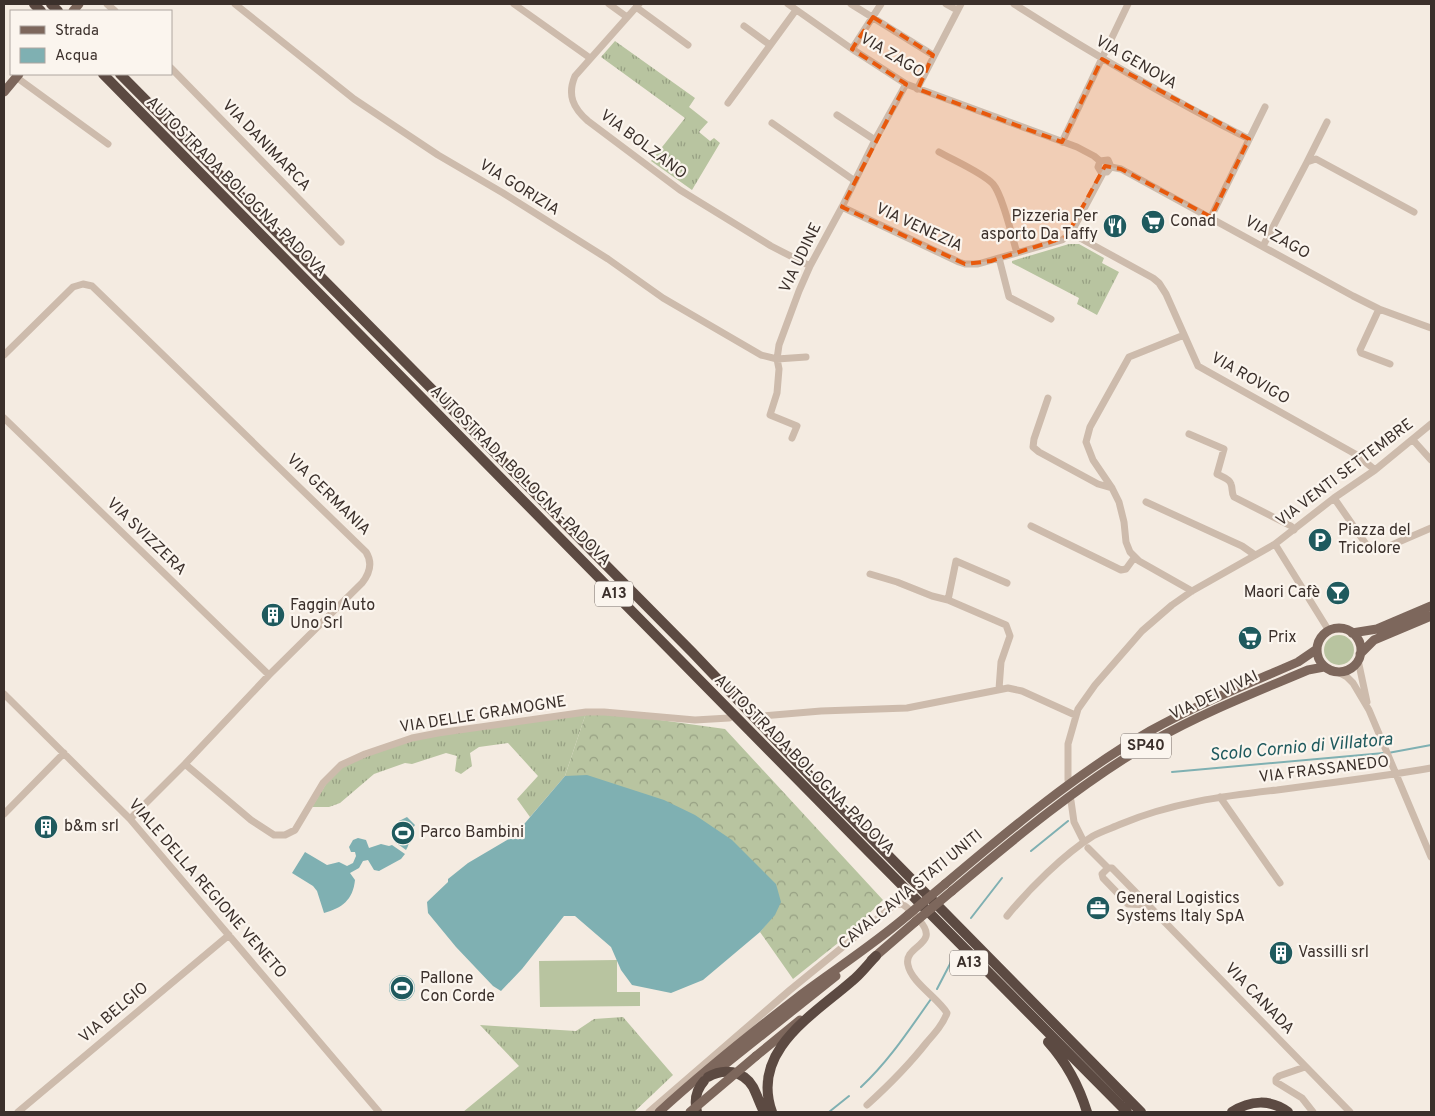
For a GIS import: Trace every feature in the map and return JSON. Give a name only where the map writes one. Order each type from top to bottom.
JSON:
[{"type":"highway","name":"AUTOSTRADA BOLOGNA-PADOVA","points":[[104,75],[870,854],[1127,1112]]},
{"type":"highway","name":"AUTOSTRADA BOLOGNA-PADOVA","points":[[121,75],[685,645],[1140,1112]]},
{"type":"highway","name":"A13","points":[[870,854],[939,934],[1056,1050],[1075,1082],[1087,1112]]},
{"type":"highway","points":[[772,1112],[768,1100],[769,1077],[771,1066],[780,1046],[808,1018],[854,980],[876,956]]},
{"type":"highway","points":[[697,1112],[696,1096],[698,1089],[706,1079],[716,1073],[725,1071],[735,1072],[744,1077],[753,1087],[764,1112]]},
{"type":"highway","points":[[1232,1112],[1248,1104],[1264,1102],[1276,1105],[1288,1112]]},
{"type":"main road","points":[[4,92],[18,75]]},
{"type":"main road","points":[[1352,633],[1377,629],[1431,606]]},
{"type":"main road","points":[[1317,649],[1317,656],[1324,667],[1330,671],[1350,670],[1374,640],[1431,616]]},
{"type":"main road","points":[[1329,631],[1341,628],[1352,633],[1359,642],[1359,657]]},
{"type":"main road","name":"SP40","points":[[1317,649],[1320,638],[1329,631]]},
{"type":"main road","name":"VIA DEI VIVAI","points":[[1068,782],[1164,724],[1196,707],[1298,662],[1317,649]]},
{"type":"main road","name":"VIA DEI VIVAI","points":[[949,887],[1036,821],[1131,755],[1177,728],[1308,670],[1324,667]]},
{"type":"main road","name":"CAVALCAVIA STATI UNITI","points":[[690,1112],[876,956],[912,918],[1029,814],[1068,782]]},
{"type":"main road","name":"CAVALCAVIA STATI UNITI","points":[[659,1112],[725,1055],[796,998],[890,930],[912,918]]},
{"type":"main road","points":[[666,1112],[866,953],[890,930]]},
{"type":"street","name":"VIA GORIZIA","points":[[235,4],[354,99],[438,155],[592,249],[663,298],[760,355],[777,359],[806,357]]},
{"type":"street","points":[[514,4],[590,58]]},
{"type":"street","points":[[609,4],[627,17]]},
{"type":"street","name":"VIA ZAGO","points":[[788,4],[906,84],[1084,150],[1100,161],[1108,160],[1111,167],[1121,169],[1379,309],[1431,328]]},
{"type":"street","points":[[851,4],[933,55]]},
{"type":"street","points":[[852,49],[881,4]]},
{"type":"street","points":[[917,89],[959,7],[946,4]]},
{"type":"street","name":"VIA GENOVA","points":[[1014,4],[1102,59],[1180,104],[1249,139]]},
{"type":"street","points":[[1062,142],[1128,4]]},
{"type":"street","points":[[638,5],[688,44]]},
{"type":"street","name":"VIA BOLZANO","points":[[638,5],[575,76],[571,96],[574,105],[580,114],[680,190],[771,246],[810,266]]},
{"type":"street","points":[[728,103],[796,10]]},
{"type":"street","points":[[744,26],[770,45]]},
{"type":"street","name":"VIA DANIMARCA","points":[[172,69],[341,242]]},
{"type":"street","points":[[18,75],[108,144]]},
{"type":"street","name":"VIA UDINE","points":[[792,438],[797,426],[770,415],[776,393],[779,345],[810,266],[906,84]]},
{"type":"street","points":[[1211,217],[1265,107]]},
{"type":"street","points":[[837,115],[875,140]]},
{"type":"street","points":[[1263,246],[1327,122]]},
{"type":"street","points":[[772,124],[855,181]]},
{"type":"street","points":[[939,152],[986,178],[994,185],[1000,196],[1016,253]]},
{"type":"street","points":[[1307,162],[1316,159],[1414,212]]},
{"type":"street","points":[[1100,161],[1098,167],[1102,173]]},
{"type":"street","points":[[1071,233],[1102,173],[1107,172],[1111,167]]},
{"type":"street","name":"VIA VENEZIA","points":[[842,207],[965,264],[978,264],[1062,240],[1071,233]]},
{"type":"street","name":"VIA ROVIGO","points":[[1071,233],[1159,283],[1166,294],[1198,366],[1357,455],[1375,470]]},
{"type":"street","points":[[999,258],[1009,296],[1051,319]]},
{"type":"street","name":"VIA GERMANIA","points":[[4,355],[73,287],[83,284],[92,286],[366,552],[370,560],[367,577],[362,583],[269,675],[130,819]]},
{"type":"street","points":[[1379,309],[1360,350],[1362,353],[1390,364]]},
{"type":"street","points":[[1184,334],[1129,356],[1090,427],[1086,442],[1093,460],[1112,488],[1122,512],[1126,542],[1134,558],[1192,591]]},
{"type":"street","points":[[1048,398],[1033,447],[1098,484],[1112,488]]},
{"type":"street","name":"VIA SVIZZERA","points":[[4,418],[269,675]]},
{"type":"street","name":"VIA VENTI SETTEMBRE","points":[[1075,716],[1080,704],[1090,691],[1130,644],[1153,621],[1192,591],[1275,544],[1334,498],[1375,470],[1431,424]]},
{"type":"street","points":[[1189,434],[1224,449],[1217,474],[1230,481],[1232,485],[1231,492],[1234,497],[1290,526],[1294,530]]},
{"type":"street","points":[[1413,440],[1431,460]]},
{"type":"street","points":[[1334,498],[1368,547],[1374,550],[1380,550],[1431,528]]},
{"type":"street","points":[[1146,502],[1246,548],[1255,555]]},
{"type":"street","points":[[1031,526],[1121,570],[1126,569],[1134,558]]},
{"type":"street","name":"VIA VENTI SETTEMBRE","points":[[1275,544],[1329,631]]},
{"type":"street","points":[[948,600],[956,561],[1007,583]]},
{"type":"street","points":[[870,574],[948,600],[1003,622],[1008,628],[1009,641],[1001,662],[999,689]]},
{"type":"street","points":[[1359,657],[1368,710]]},
{"type":"street","points":[[1338,672],[1347,677],[1353,684],[1368,710],[1431,857]]},
{"type":"street","points":[[761,716],[821,711],[907,708],[999,689],[1008,688],[1022,691],[1075,716],[1067,753],[1068,782]]},
{"type":"street","name":"VIALE DELLA REGIONE VENETO","points":[[4,694],[130,819],[378,1112]]},
{"type":"street","name":"VIA DELLE GRAMOGNE","points":[[185,764],[251,820],[274,834],[285,835],[296,830],[322,783],[341,765],[365,754],[412,738],[586,712],[695,720],[729,718]]},
{"type":"street","points":[[4,814],[64,753]]},
{"type":"street","name":"VIA FRASSANEDO","points":[[1086,845],[1100,833],[1162,809],[1220,797],[1396,775],[1431,768]]},
{"type":"street","points":[[1220,797],[1280,883]]},
{"type":"street","points":[[1007,916],[1020,899],[1040,880],[1086,845],[1074,822],[1070,799]]},
{"type":"street","name":"VIA CANADA","points":[[1086,845],[1149,905],[1350,1112]]},
{"type":"street","points":[[1108,868],[1102,874],[1103,878],[1128,904],[1149,905]]},
{"type":"street","points":[[649,1112],[805,978],[894,905],[902,904],[924,926],[927,933],[926,938],[908,959],[907,965],[912,975],[947,1014],[940,1026],[910,1063],[867,1105]]},
{"type":"street","name":"VIA BELGIO","points":[[18,1112],[229,935]]},
{"type":"street","points":[[1305,1067],[1279,1076],[1276,1082],[1302,1098],[1313,1112]]},
{"type":"highlighted area","points":[[873,17],[933,55],[918,89],[1062,142],[1102,59],[1249,139],[1211,217],[1121,169],[1105,166],[1066,237],[991,261],[965,264],[842,207],[906,84],[852,49]]},
{"type":"green space","points":[[615,41],[695,98],[689,107],[708,122],[699,132],[710,141],[714,138],[720,143],[692,190],[651,161],[685,118],[601,57]]},
{"type":"green space","points":[[1069,244],[1079,244],[1104,258],[1102,263],[1119,272],[1097,315],[1077,304],[1079,298],[1012,263],[1012,261]]},
{"type":"green space","points":[[1339,635],[1350,639],[1354,650],[1350,661],[1339,665],[1328,661],[1324,650],[1328,639]]},
{"type":"green space","points":[[586,713],[565,776],[530,817],[517,799],[538,776],[508,743],[479,747],[470,753],[472,766],[461,774],[455,771],[457,756],[446,753],[412,764],[405,763],[374,774],[340,803],[329,807],[312,807],[326,784],[342,767],[365,751],[413,739]]},
{"type":"green space","points":[[586,713],[624,715],[725,729],[883,900],[843,939],[793,979],[760,932],[774,915],[565,776]]},
{"type":"green space","points":[[617,960],[617,992],[640,992],[640,1006],[540,1007],[539,961]]},
{"type":"green space","points":[[623,1017],[673,1075],[634,1112],[463,1112],[519,1066],[480,1025],[576,1031],[594,1019]]},
{"type":"water","points":[[587,775],[664,800],[695,815],[732,840],[776,884],[781,902],[775,915],[760,932],[703,980],[671,993],[632,985],[621,970],[611,947],[575,916],[564,916],[522,969],[501,991],[493,986],[456,947],[428,913],[427,902],[448,882],[448,879],[468,863],[514,836],[565,776]]},
{"type":"water","name":"Parco Bambini","points":[[407,817],[415,825],[406,850],[395,842],[399,821]]},
{"type":"water","points":[[358,838],[366,840],[369,848],[381,844],[392,845],[405,854],[401,859],[379,871],[374,870],[368,860],[363,861],[359,868],[350,873],[355,880],[352,893],[346,902],[336,909],[324,913],[317,891],[313,886],[292,873],[305,852],[327,865],[339,862],[347,866],[353,863],[356,856],[355,852],[351,852],[349,847],[353,840]]},
{"type":"water","name":"Pallone Con Corde","points":[[402,975],[411,979],[415,988],[411,997],[402,1001],[393,997],[389,988],[393,979]]},
{"type":"waterway","name":"Scolo Cornio di Villatora","points":[[1388,753],[1431,745]]},
{"type":"waterway","name":"Scolo Cornio di Villatora","points":[[1172,772],[1384,753]]},
{"type":"waterway","name":"Scolo Cornio di Villatora","points":[[1031,851],[1068,821]]},
{"type":"waterway","name":"Scolo Cornio di Villatora","points":[[971,918],[1002,878]]},
{"type":"waterway","name":"Scolo Cornio di Villatora","points":[[937,989],[950,964],[954,951]]},
{"type":"waterway","name":"Scolo Cornio di Villatora","points":[[861,1087],[890,1056],[931,999]]},
{"type":"waterway","name":"Scolo Cornio di Villatora","points":[[829,1112],[849,1096]]},
{"type":"place","name":"Conad","points":[[1153,222]]},
{"type":"place","name":"Pizzeria Per asporto Da Taffy","points":[[1115,226]]},
{"type":"place","name":"Piazza del Tricolore","points":[[1320,540]]},
{"type":"place","name":"Maori Cafè","points":[[1338,593]]},
{"type":"place","name":"Faggin Auto Uno Srl","points":[[273,615]]},
{"type":"place","name":"Prix","points":[[1250,638]]},
{"type":"place","name":"b&m srl","points":[[46,827]]},
{"type":"place","name":"Parco Bambini","points":[[403,833]]},
{"type":"place","name":"General Logistics Systems Italy SpA","points":[[1098,908]]},
{"type":"place","name":"Vassilli srl","points":[[1281,953]]},
{"type":"place","name":"Pallone Con Corde","points":[[402,988]]}]
